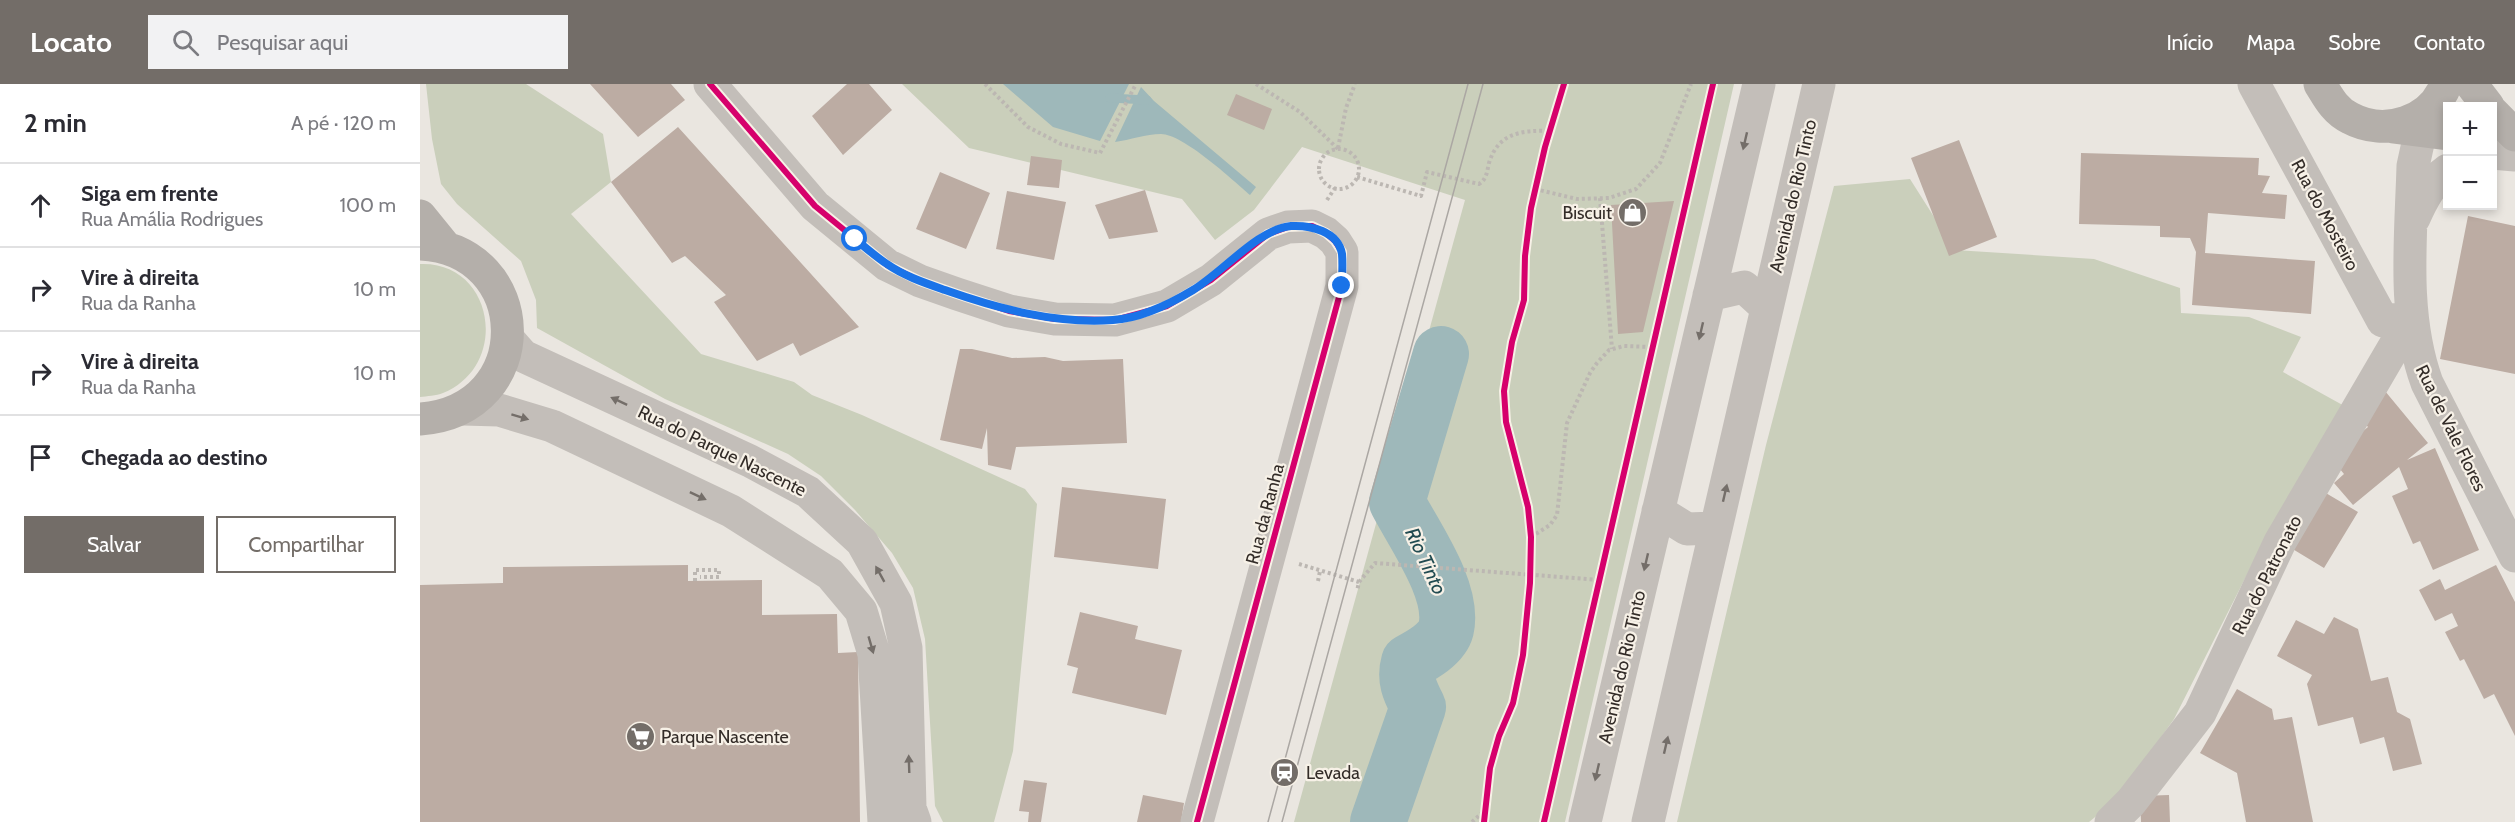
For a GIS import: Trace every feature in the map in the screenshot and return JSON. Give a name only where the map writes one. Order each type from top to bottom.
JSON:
[{"type":"main road","points":[[2320,84],[2332,104],[2349,118],[2418,118]]},
{"type":"main road","points":[[2471,84],[2485,102]]},
{"type":"main road","points":[[2497,115],[2515,135]]},
{"type":"main road","points":[[2497,144],[2515,149]]},
{"type":"main road","points":[[420,216],[433,246],[469,259],[488,276],[501,297],[507,317],[508,339],[502,363],[494,380],[477,399],[463,409],[439,418],[420,419]]},
{"type":"street","name":"Rua da Ranha","points":[[710,84],[815,206],[887,265],[920,281],[1009,311],[1055,319],[1115,320],[1167,306],[1210,280],[1268,234],[1288,226],[1312,226],[1335,241],[1342,252],[1342,286],[1197,822]]},
{"type":"street","name":"Avenida do Rio Tinto","points":[[1585,822],[1759,84]]},
{"type":"street","name":"Avenida do Rio Tinto","points":[[1648,822],[1819,84]]},
{"type":"street","name":"Rua do Mosteiro","points":[[2254,84],[2383,321],[2411,318]]},
{"type":"street","name":"Rua de Vale Flores","points":[[2412,222],[2402,169],[2394,147],[2383,134],[2418,118]]},
{"type":"street","name":"Rua de Vale Flores","points":[[2418,118],[2413,166],[2411,318],[2417,357],[2427,383],[2515,556]]},
{"type":"street","points":[[2497,153],[2515,155]]},
{"type":"street","name":"Rua de Vale Flores","points":[[2412,222],[2422,198],[2443,174]]},
{"type":"street","points":[[1709,295],[1744,287],[1767,308]]},
{"type":"street","name":"Rua do Patronato","points":[[2111,822],[2131,802],[2200,713],[2280,542],[2411,318]]},
{"type":"street","name":"Rua do Parque Nascente","points":[[508,339],[523,356],[750,461],[808,492],[862,542],[896,603],[906,648],[910,808],[915,822]]},
{"type":"street","points":[[463,409],[499,410],[552,426],[731,511],[830,574],[861,611],[874,654],[884,822]]},
{"type":"street","points":[[1658,511],[1687,530],[1716,528]]},
{"type":"path","points":[[985,84],[1028,127],[1061,144],[1100,153],[1136,84]]},
{"type":"path","points":[[1256,84],[1300,112],[1338,149],[1351,153],[1359,170],[1353,183],[1341,189],[1329,186],[1320,177],[1319,170],[1322,158],[1338,149]]},
{"type":"path","points":[[1338,149],[1346,108],[1355,84]]},
{"type":"path","points":[[1535,189],[1577,199],[1609,198],[1636,189],[1660,163],[1691,84]]},
{"type":"path","points":[[1547,139],[1552,122]]},
{"type":"path","points":[[1357,177],[1420,196],[1427,172],[1479,184],[1485,179],[1496,146],[1504,138],[1537,131],[1550,131]]},
{"type":"path","points":[[1533,198],[1538,178]]},
{"type":"path","points":[[1600,198],[1612,349]]},
{"type":"path","points":[[1650,359],[1655,336]]},
{"type":"path","points":[[1531,537],[1550,525],[1557,515],[1567,423],[1597,363],[1612,349],[1624,346],[1653,347]]},
{"type":"path","points":[[1530,527],[1531,546]]},
{"type":"path","points":[[1269,555],[1359,582]]},
{"type":"path","points":[[1357,591],[1359,582],[1375,562],[1600,580]]},
{"type":"path","points":[[1530,565],[1530,583]]},
{"type":"path","points":[[1597,591],[1602,569]]},
{"type":"path","points":[[695,581],[695,570],[718,570],[718,577],[700,577]]},
{"type":"path","points":[[1318,581],[1320,571]]},
{"type":"path","points":[[1484,822],[1486,800]]},
{"type":"path","points":[[1472,822],[1484,811]]},
{"type":"green space","points":[[426,84],[526,84],[603,134],[611,182],[571,214],[701,354],[794,382],[812,395],[862,415],[1025,489],[1037,504],[1013,751],[994,822],[943,822],[935,806],[925,639],[913,588],[892,553],[855,510],[821,476],[788,454],[665,399],[537,328],[536,300],[521,261],[457,204],[441,184],[432,139]]},
{"type":"green space","points":[[902,84],[1734,84],[1565,822],[1294,822],[1465,200],[1302,147],[1254,210],[1215,240],[1182,199],[969,148]]},
{"type":"green space","points":[[1910,179],[1955,250],[2094,259],[2180,288],[2181,313],[2249,317],[2301,337],[2283,372],[2348,408],[2273,523],[2174,719],[2116,800],[2089,822],[1677,822],[1766,445],[1834,186]]},
{"type":"green space","points":[[420,264],[445,268],[464,279],[478,296],[485,317],[485,339],[478,361],[465,379],[443,393],[420,397]]},
{"type":"water","points":[[1003,84],[1129,84],[1100,141],[1053,127]]},
{"type":"water","points":[[1141,87],[1154,101],[1256,187],[1250,195],[1194,149],[1170,136],[1155,134],[1115,142]]},
{"type":"building","points":[[590,84],[671,84],[685,100],[638,137]]},
{"type":"building","points":[[847,84],[869,84],[892,110],[843,155],[812,116]]},
{"type":"building","points":[[1236,94],[1272,109],[1264,130],[1227,115]]},
{"type":"building","points":[[678,127],[859,327],[800,356],[793,343],[757,361],[714,302],[726,295],[685,256],[672,263],[611,182]]},
{"type":"building","points":[[1959,140],[1997,237],[1949,256],[1911,158]]},
{"type":"building","points":[[2081,153],[2259,158],[2258,175],[2270,176],[2262,193],[2287,195],[2285,219],[2208,213],[2205,253],[2315,261],[2311,314],[2192,305],[2196,252],[2190,238],[2160,237],[2160,226],[2079,224]]},
{"type":"building","points":[[1031,156],[1062,160],[1059,188],[1027,185]]},
{"type":"building","points":[[940,172],[990,193],[966,249],[916,229]]},
{"type":"building","points":[[1145,190],[1158,232],[1109,239],[1095,205]]},
{"type":"building","points":[[1007,191],[1066,202],[1054,260],[996,249]]},
{"type":"building","points":[[1674,201],[1643,332],[1618,334],[1611,205]]},
{"type":"building","points":[[2468,216],[2515,226],[2515,374],[2440,359]]},
{"type":"building","points":[[960,349],[972,349],[1012,358],[1045,357],[1063,361],[1123,359],[1127,443],[1016,447],[1011,470],[988,465],[987,428],[982,449],[940,440]]},
{"type":"building","points":[[2385,391],[2428,443],[2407,460],[2435,448],[2479,550],[2433,570],[2420,541],[2413,544],[2392,496],[2408,489],[2399,467],[2353,505],[2334,483],[2344,474],[2331,458],[2368,427],[2357,414]]},
{"type":"building","points":[[1062,487],[1166,499],[1158,569],[1054,557]]},
{"type":"building","points":[[2319,489],[2358,512],[2324,568],[2286,545]]},
{"type":"building","name":"Parque Nascente","points":[[688,565],[688,581],[762,580],[762,615],[837,614],[838,653],[858,652],[860,822],[420,822],[420,585],[503,583],[503,567]]},
{"type":"building","points":[[2496,565],[2515,602],[2515,736],[2494,694],[2484,699],[2464,659],[2460,661],[2445,632],[2458,626],[2452,613],[2435,621],[2419,590],[2440,579],[2445,590]]},
{"type":"building","points":[[1080,612],[1138,626],[1135,639],[1182,650],[1166,715],[1072,693],[1078,668],[1067,665]]},
{"type":"building","points":[[2334,617],[2358,629],[2371,681],[2388,677],[2397,712],[2410,719],[2422,764],[2393,771],[2384,737],[2360,744],[2353,717],[2318,726],[2307,684],[2312,675],[2277,656],[2296,620],[2324,634]]},
{"type":"building","points":[[2237,689],[2272,709],[2274,720],[2292,717],[2313,822],[2246,822],[2237,773],[2200,753]]},
{"type":"building","points":[[1024,780],[1047,783],[1041,822],[1028,822],[1029,812],[1019,811]]},
{"type":"building","points":[[1143,795],[1184,803],[1181,822],[1137,822]]},
{"type":"building","points":[[2169,795],[2170,822],[2141,822],[2140,796]]},
{"type":"waterway","points":[[1110,98],[1147,100]]},
{"type":"waterway","name":"Rio Tinto","points":[[1378,822],[1418,707],[1410,690],[1409,662],[1436,644],[1446,629],[1445,598],[1439,581],[1397,502],[1441,354]]},
{"type":"tram line","points":[[1268,822],[1468,84]]},
{"type":"tram line","points":[[1282,822],[1483,84]]},
{"type":"cycle path","points":[[710,84],[815,206],[887,265],[920,281],[1009,311],[1055,319],[1115,320],[1167,306],[1211,280],[1268,234],[1288,227],[1312,226],[1335,241],[1342,252],[1342,286],[1197,822]]},
{"type":"cycle path","points":[[1484,822],[1490,768],[1499,736],[1513,703],[1523,655],[1530,583],[1531,537],[1528,507],[1506,422],[1504,391],[1512,342],[1524,300],[1525,256],[1531,208],[1545,147],[1564,84]]},
{"type":"cycle path","points":[[1544,822],[1713,84]]},
{"type":"place","name":"Biscuit","points":[[1633,213]]},
{"type":"place","name":"Parque Nascente","points":[[640,737]]},
{"type":"place","name":"Levada","points":[[1285,773]]},
{"type":"route","points":[[855,239],[887,265],[920,281],[1009,311],[1055,319],[1115,320],[1167,306],[1210,280],[1268,234],[1288,226],[1312,226],[1335,241],[1342,252],[1342,286]]}]
